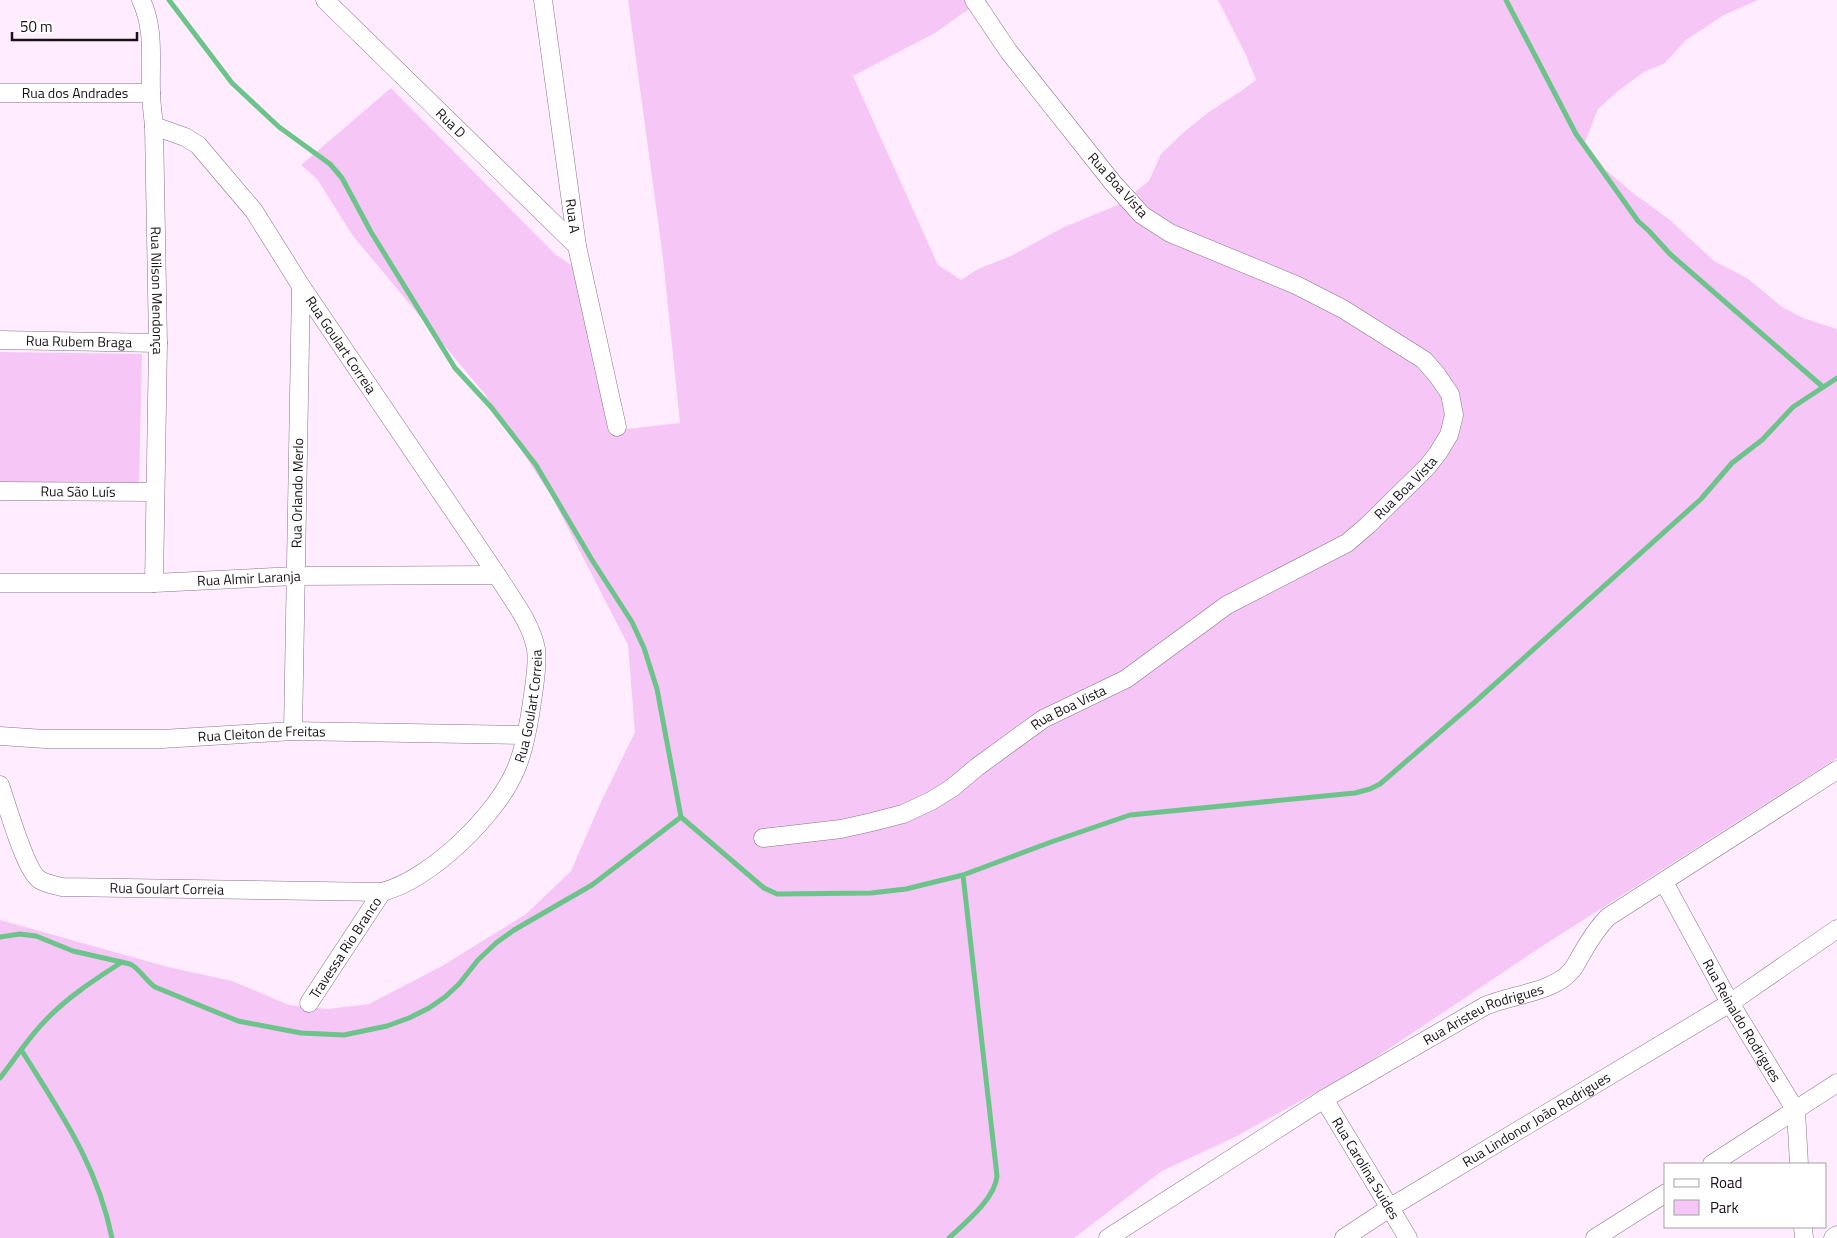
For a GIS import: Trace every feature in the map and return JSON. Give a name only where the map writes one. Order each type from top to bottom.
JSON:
[{"type":"street","name":"Rua Nilson Mendonça","points":[[141,0],[148,14],[150,30],[151,93],[154,126],[158,343],[154,492],[154,583]]},
{"type":"street","name":"Rua D","points":[[326,0],[577,246]]},
{"type":"street","name":"Rua A","points":[[543,0],[577,246],[617,427]]},
{"type":"street","name":"Rua Boa Vista","points":[[762,838],[849,827],[903,814],[931,801],[952,788],[977,766],[1043,719],[1126,679],[1227,605],[1347,543],[1427,467],[1449,436],[1454,416],[1450,394],[1438,375],[1424,360],[1343,309],[1296,285],[1170,233],[1142,215],[1113,183],[1008,52],[974,0]]},
{"type":"street","name":"Rua dos Andrades","points":[[0,93],[151,93]]},
{"type":"street","name":"Rua Goulart Correia","points":[[0,785],[29,866],[39,880],[62,887],[382,892],[409,882],[441,858],[469,834],[492,808],[507,787],[517,768],[532,706],[536,650],[527,624],[497,575],[301,286],[254,211],[204,151],[185,137],[154,126]]},
{"type":"street","name":"Rua Orlando Merlo","points":[[293,730],[301,286]]},
{"type":"street","name":"Rua Rubem Braga","points":[[0,340],[158,343]]},
{"type":"street","name":"Rua São Luís","points":[[0,492],[154,492]]},
{"type":"street","name":"Rua Almir Laranja","points":[[0,583],[154,583],[295,576],[497,575]]},
{"type":"street","name":"Rua Cleiton de Freitas","points":[[0,736],[54,740],[162,739],[293,730],[525,735]]},
{"type":"street","name":"Rua Aristeu Rodrigues","points":[[1108,1238],[1324,1099],[1486,1006],[1509,997],[1546,988],[1560,981],[1571,972],[1593,934],[1608,917],[1837,770]]},
{"type":"street","name":"Rua Reinaldo Rodrigues","points":[[1664,882],[1730,1002],[1796,1111],[1799,1163]]},
{"type":"street","name":"Travessa Rio Branco","points":[[309,1003],[382,892]]},
{"type":"street","name":"Rua Lindonor João Rodrigues","points":[[1344,1238],[1391,1207],[1730,1002],[1837,929]]},
{"type":"street","points":[[1714,1163],[1837,1083]]},
{"type":"street","name":"Rua Carolina Suides","points":[[1324,1099],[1408,1238]]},
{"type":"street","points":[[1595,1238],[1664,1194]]},
{"type":"street","points":[[1833,1238],[1837,1235]]},
{"type":"green space","points":[[628,0],[986,0],[963,13],[935,33],[853,76],[938,265],[961,280],[978,269],[1011,256],[1062,228],[1120,204],[1149,181],[1161,154],[1185,131],[1256,80],[1246,55],[1218,0],[1758,0],[1724,15],[1686,40],[1665,63],[1644,72],[1618,91],[1598,109],[1585,142],[1606,170],[1633,193],[1670,220],[1714,261],[1747,278],[1782,307],[1803,318],[1837,329],[1837,758],[1544,945],[1360,1068],[1235,1137],[1162,1171],[1074,1238],[0,1238],[0,920],[168,967],[232,981],[289,1005],[328,1009],[369,1004],[442,966],[526,914],[571,871],[601,802],[635,732],[628,645],[552,497],[484,393],[353,236],[317,179],[301,165],[391,88],[556,255],[573,266],[609,431],[680,423],[663,258]]},
{"type":"green space","points":[[0,352],[142,354],[139,485],[0,483]]},
{"type":"waterway","points":[[169,0],[232,83],[279,127],[330,164],[342,178],[371,232],[455,368],[491,407],[536,465],[592,560],[632,622],[644,648],[657,689],[681,817],[764,888],[777,894],[871,893],[906,889],[963,875],[1130,815],[1355,793],[1370,789],[1380,784],[1476,701],[1701,499],[1732,463],[1762,440],[1793,407],[1837,378]]},
{"type":"waterway","points":[[1506,0],[1576,134],[1638,221],[1670,254],[1823,387]]},
{"type":"waterway","points":[[0,937],[20,934],[36,936],[73,951],[130,964],[155,987],[238,1021],[301,1033],[344,1035],[387,1026],[429,1008],[459,984],[478,960],[496,943],[514,930],[592,885],[681,817]]},
{"type":"waterway","points":[[949,1238],[985,1202],[995,1185],[997,1176],[963,875]]},
{"type":"waterway","points":[[0,1078],[32,1036],[61,1005],[122,962]]},
{"type":"waterway","points":[[22,1051],[76,1140],[97,1186],[112,1238]]}]
